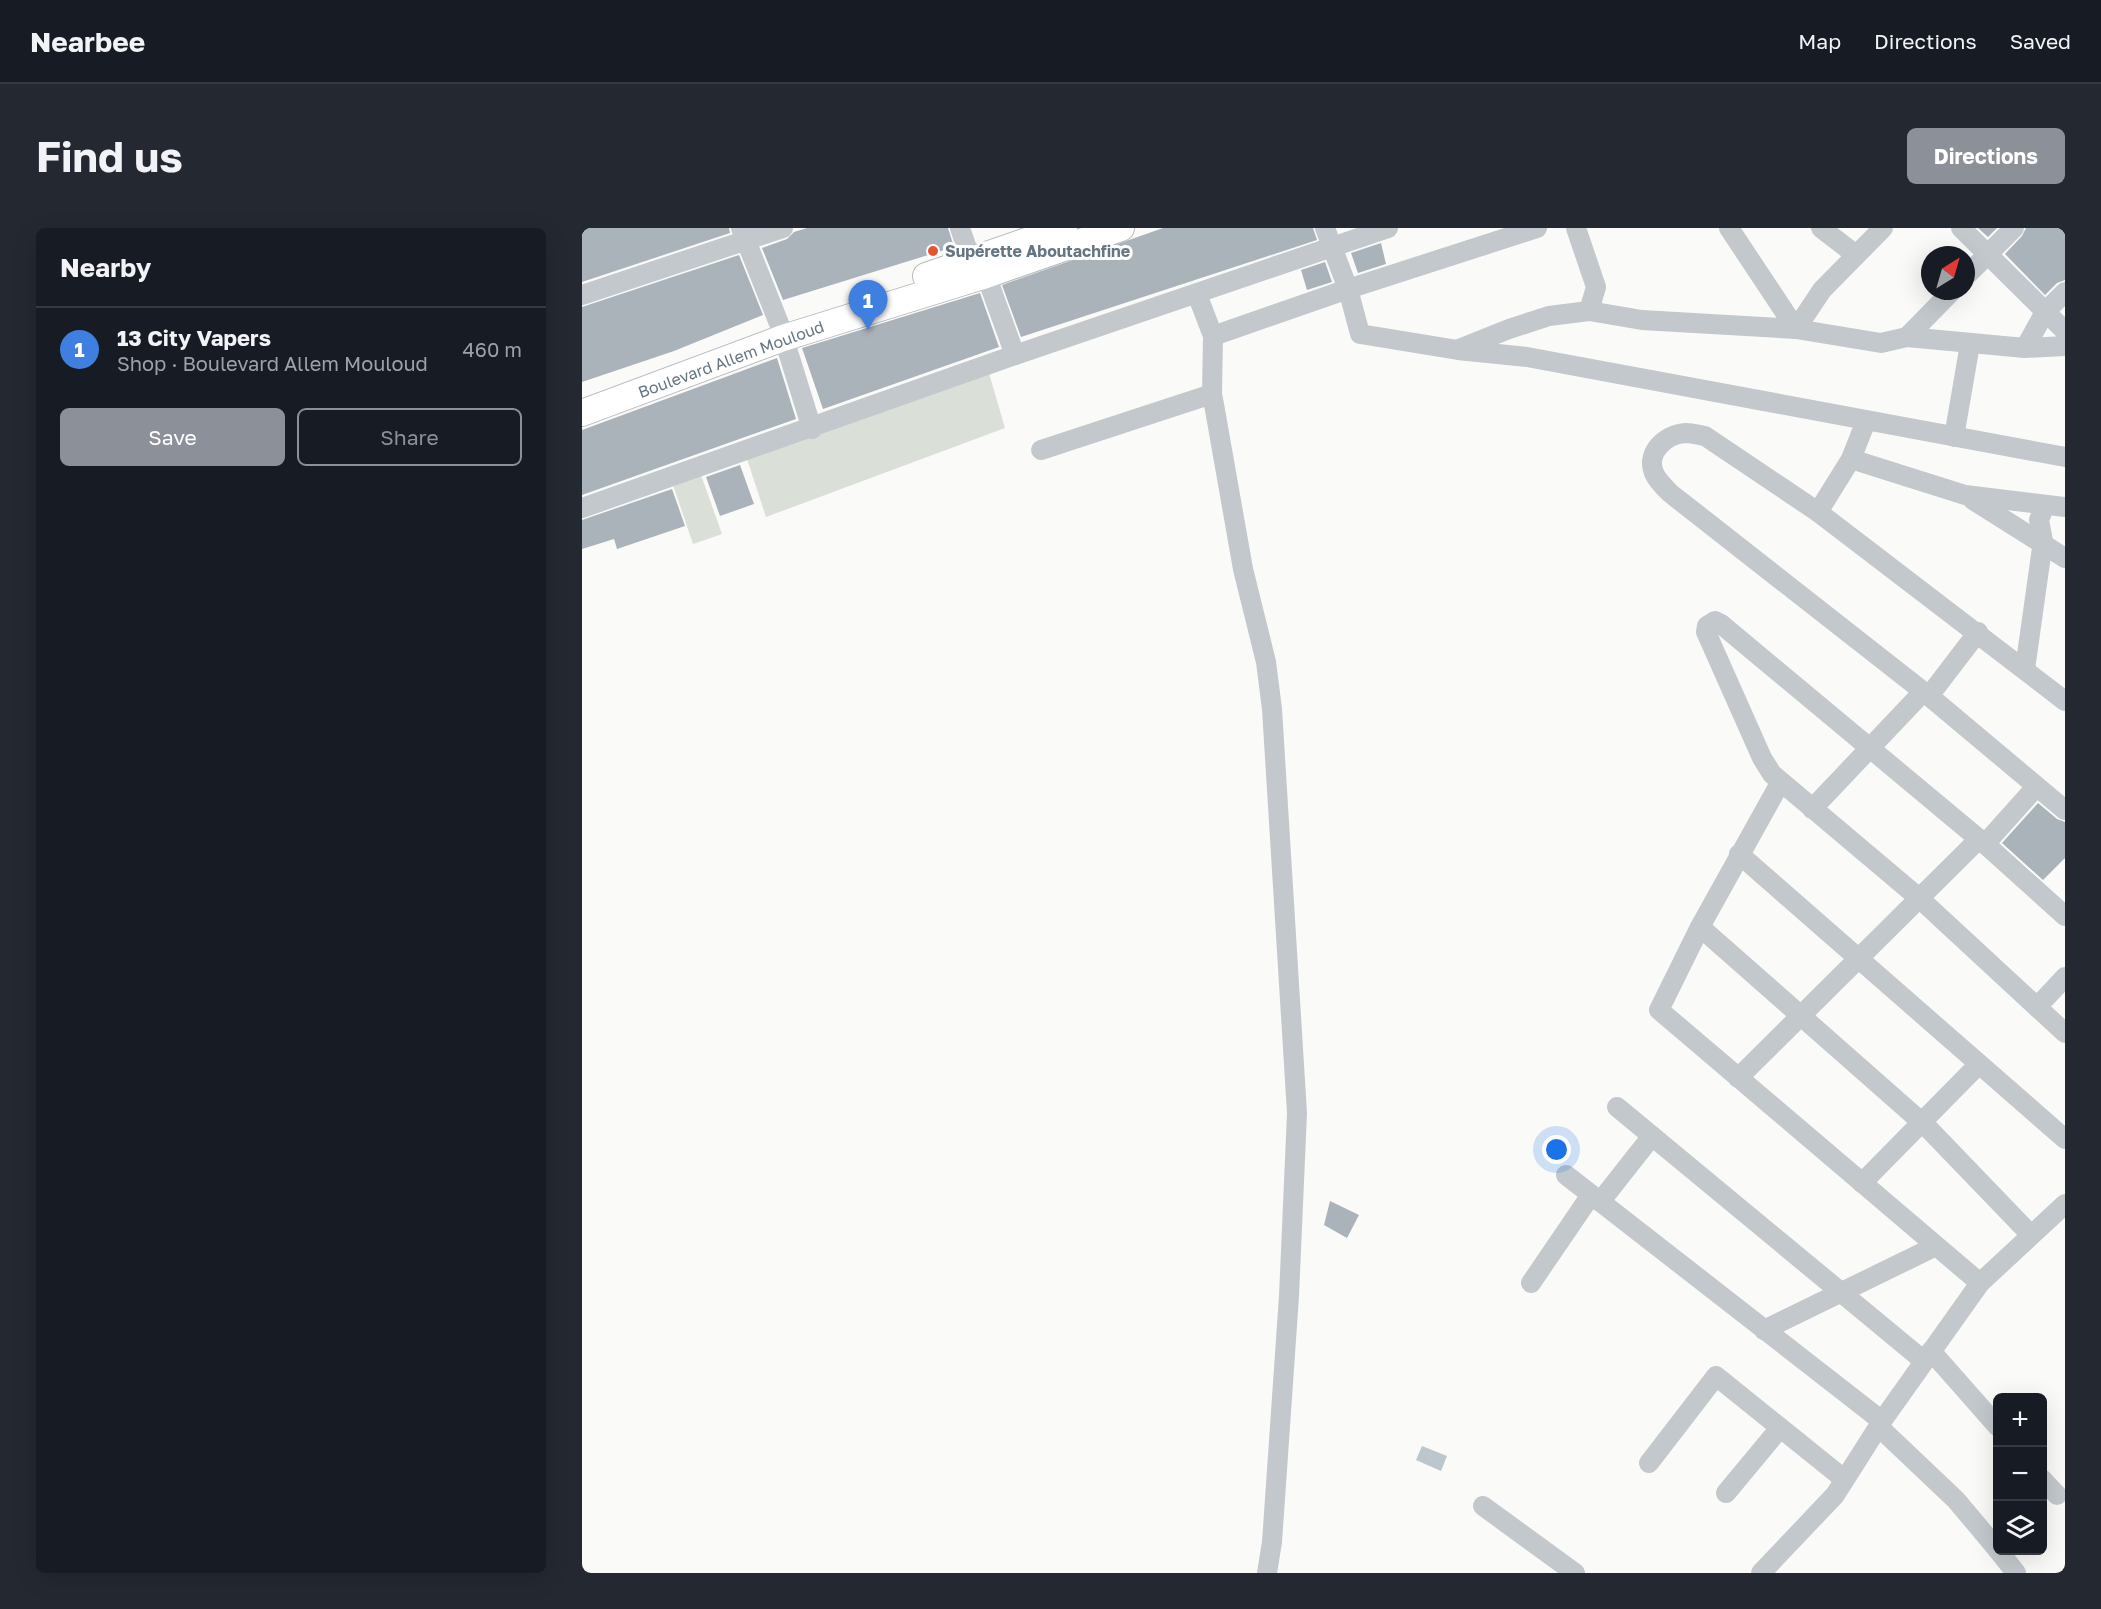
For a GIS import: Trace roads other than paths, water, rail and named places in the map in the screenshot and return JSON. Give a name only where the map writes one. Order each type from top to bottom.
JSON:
[{"type":"main road","name":"Boulevard Allem Mouloud","points":[[979,267],[1064,228]]},
{"type":"main road","name":"Boulevard Allem Mouloud","points":[[582,398],[979,267],[1121,228]]},
{"type":"main road","name":"Boulevard Allem Mouloud","points":[[582,413],[781,332]]},
{"type":"street","points":[[582,295],[743,234],[783,228]]},
{"type":"street","points":[[960,228],[979,267],[1015,355]]},
{"type":"street","points":[[1325,228],[1348,289],[1359,334],[1458,350],[1527,357],[2065,457]]},
{"type":"street","points":[[582,508],[813,429],[1015,355],[1388,228]]},
{"type":"street","points":[[1213,336],[1348,289],[1538,228]]},
{"type":"street","points":[[1576,228],[1596,287],[1589,311]]},
{"type":"street","points":[[1729,228],[1796,329]]},
{"type":"street","points":[[1821,228],[1856,255]]},
{"type":"street","points":[[1796,329],[1822,290],[1883,228]]},
{"type":"street","points":[[1961,228],[2065,332]]},
{"type":"street","points":[[1975,267],[2014,228]]},
{"type":"street","points":[[743,234],[781,332],[813,429]]},
{"type":"street","points":[[2025,348],[2045,312],[2065,292]]},
{"type":"street","points":[[1197,294],[1213,336],[1212,394],[1243,569],[1266,662],[1272,709],[1297,1113],[1289,1296],[1268,1573]]},
{"type":"street","points":[[1907,337],[1943,300]]},
{"type":"street","points":[[1458,350],[1509,329],[1550,316],[1589,311],[1642,320],[1796,329],[1881,343],[1907,337],[2025,348],[2065,346]]},
{"type":"street","points":[[1954,437],[1970,344]]},
{"type":"street","points":[[1041,450],[1212,394]]},
{"type":"street","points":[[1818,512],[1851,459],[1866,421]]},
{"type":"street","points":[[2065,701],[1978,632],[1818,512],[1705,436],[1686,433],[1673,436],[1658,446],[1652,456],[1654,474],[1670,493],[1926,694],[2065,810]]},
{"type":"street","points":[[1851,459],[1965,495],[2055,506]]},
{"type":"street","points":[[1965,495],[2043,541],[2065,558]]},
{"type":"street","points":[[2025,669],[2043,541],[2039,520],[2055,506]]},
{"type":"street","points":[[2065,916],[1982,841],[1721,624],[1712,622],[1707,626],[1706,632],[1762,758],[1780,783],[1919,898],[2065,1033]]},
{"type":"street","points":[[1812,809],[1870,747],[1926,694],[1978,632]]},
{"type":"street","points":[[1780,783],[1700,927],[1659,1010],[1980,1283]]},
{"type":"street","points":[[1738,1078],[1919,898],[1982,841],[2036,787]]},
{"type":"street","points":[[1739,855],[2065,1139]]},
{"type":"street","points":[[1700,927],[1922,1122],[2031,1235]]},
{"type":"street","points":[[2037,1007],[2065,977]]},
{"type":"street","points":[[1862,1183],[1979,1064]]},
{"type":"street","points":[[1617,1107],[1842,1293],[1928,1356],[1993,1422]]},
{"type":"street","points":[[1531,1283],[1596,1198],[1652,1136]]},
{"type":"street","points":[[1566,1175],[1880,1424],[1956,1500],[1993,1544]]},
{"type":"street","points":[[1761,1573],[1834,1495],[1880,1424],[1980,1283],[2065,1204]]},
{"type":"street","points":[[1764,1330],[1936,1246]]},
{"type":"street","points":[[1649,1463],[1716,1376],[1844,1479]]},
{"type":"street","points":[[1726,1492],[1780,1428]]},
{"type":"street","points":[[2047,1484],[2057,1495]]},
{"type":"street","points":[[1483,1506],[1575,1573]]},
{"type":"street","points":[[2002,1555],[2016,1573]]},
{"type":"place","name":"Supérette Aboutachfine","points":[[933,251]]},
{"type":"place","name":"13 City Vapers","points":[[868,330]]}]
